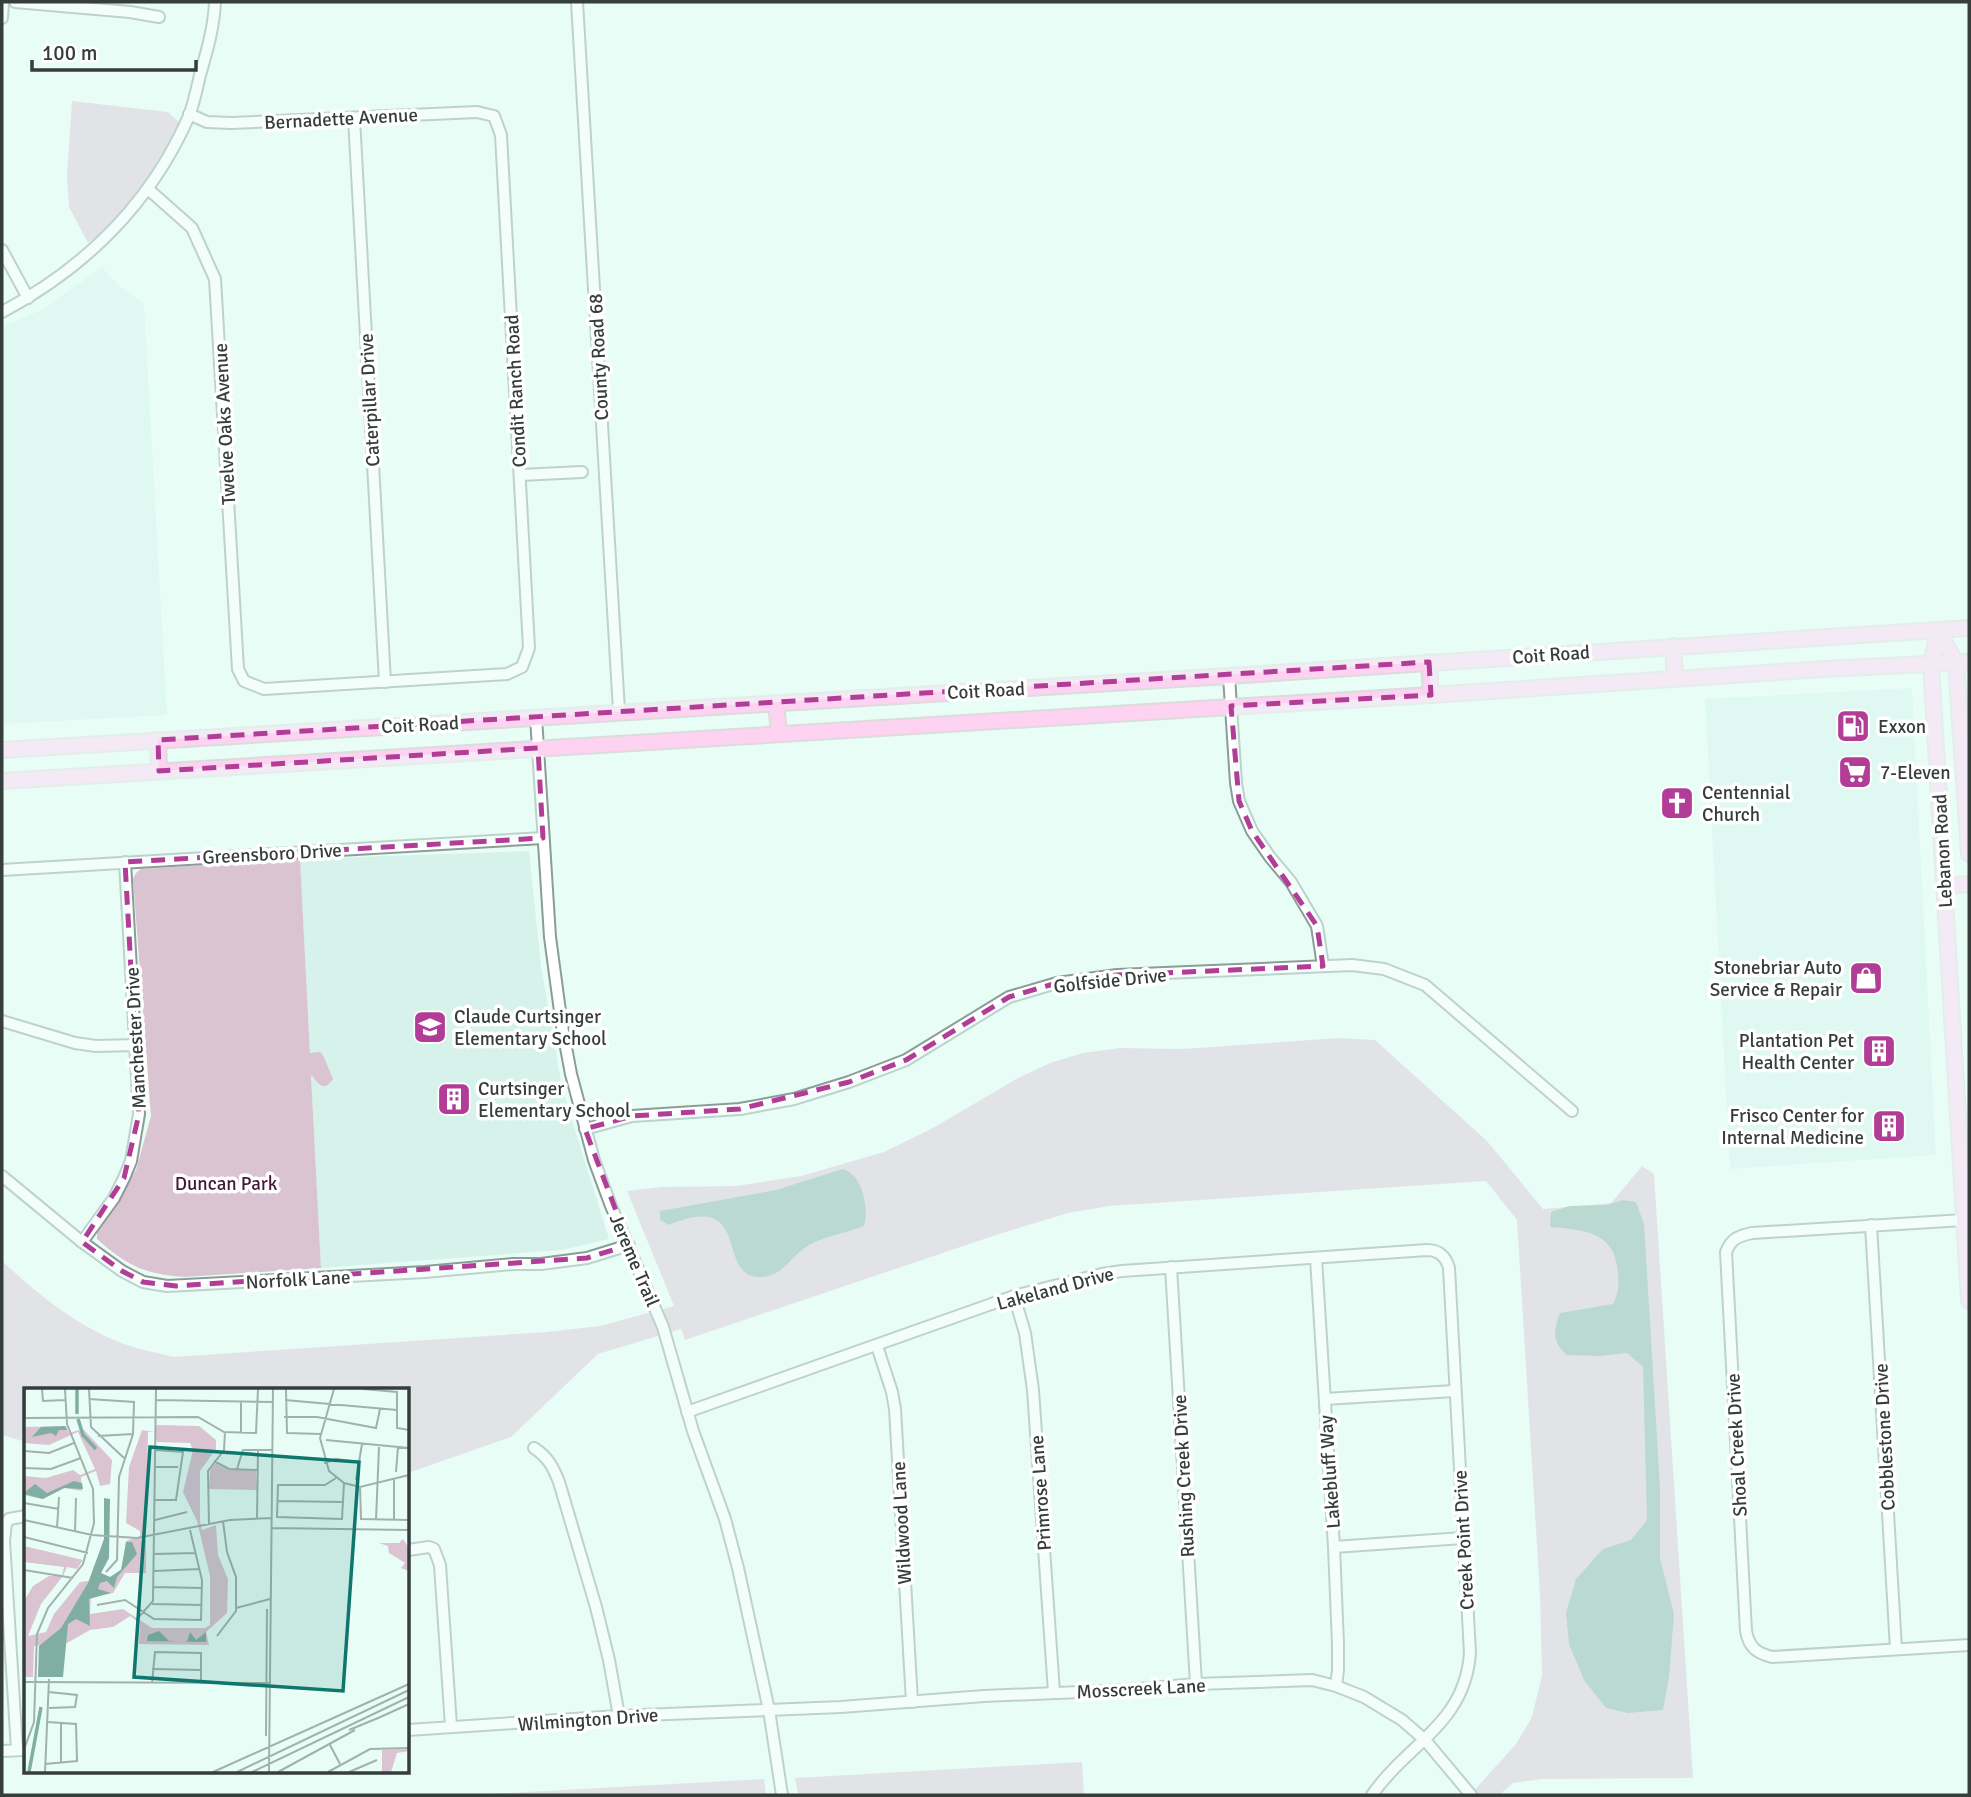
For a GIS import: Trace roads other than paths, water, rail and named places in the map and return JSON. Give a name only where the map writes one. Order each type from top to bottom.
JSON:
[{"type":"main road","name":"Coit Road","points":[[2,750],[1969,628]]},
{"type":"main road","name":"Lebanon Road","points":[[1938,630],[1963,663],[1969,853]]},
{"type":"main road","name":"Lebanon Road","points":[[1938,630],[1931,665],[1968,1219],[1969,1301]]},
{"type":"main road","points":[[1673,646],[1675,679]]},
{"type":"main road","points":[[1429,662],[1431,695]]},
{"type":"main road","name":"Coit Road","points":[[2,781],[1824,669],[1963,663]]},
{"type":"main road","points":[[776,703],[779,733]]},
{"type":"main road","points":[[158,740],[159,771]]},
{"type":"main road","points":[[1945,886],[1969,884]]},
{"type":"street","points":[[2,18],[3,2]]},
{"type":"street","points":[[15,2],[159,17]]},
{"type":"street","points":[[2,312],[28,298],[93,251],[121,223],[148,189],[189,114],[208,50],[215,2]]},
{"type":"street","name":"County Road 68","points":[[577,2],[619,712]]},
{"type":"street","name":"Bernadette Avenue","points":[[189,114],[207,122],[232,123],[477,112],[494,116]]},
{"type":"street","name":"Condit Ranch Road","points":[[385,682],[507,674],[523,666],[529,648],[501,135],[494,116]]},
{"type":"street","name":"Caterpillar Drive","points":[[354,118],[385,682]]},
{"type":"street","name":"Twelve Oaks Avenue","points":[[148,189],[192,228],[215,279],[238,668],[245,682],[264,689],[385,682]]},
{"type":"street","points":[[2,250],[28,298]]},
{"type":"street","points":[[520,475],[582,472]]},
{"type":"street","points":[[1229,676],[1239,801],[1252,831],[1291,882],[1317,926],[1323,966]]},
{"type":"street","name":"Jereme Trail","points":[[536,717],[550,937],[570,1074],[584,1129],[606,1194],[663,1327],[687,1412],[724,1519],[738,1568],[769,1710],[782,1795]]},
{"type":"street","name":"Greensboro Drive","points":[[2,870],[543,838]]},
{"type":"street","name":"Manchester Drive","points":[[82,1242],[114,1198],[131,1161],[139,1114],[125,862]]},
{"type":"street","name":"Golfside Drive","points":[[584,1129],[632,1116],[740,1109],[793,1099],[849,1082],[906,1060],[1009,998],[1057,983],[1117,975],[1352,965],[1384,969],[1425,985],[1572,1111]]},
{"type":"street","points":[[2,1021],[75,1043],[96,1046],[137,1045]]},
{"type":"street","name":"Norfolk Lane","points":[[2,1176],[82,1242],[133,1278],[166,1286],[541,1264],[587,1258],[629,1245]]},
{"type":"street","points":[[1871,1225],[1968,1219]]},
{"type":"street","name":"Shoal Creek Drive","points":[[1871,1225],[1752,1233],[1730,1242],[1726,1252],[1746,1631],[1752,1648],[1772,1657],[1896,1649]]},
{"type":"street","name":"Cobblestone Drive","points":[[1871,1225],[1896,1649]]},
{"type":"street","name":"Lakeland Drive","points":[[687,1412],[1014,1296],[1102,1274],[1427,1250],[1440,1253]]},
{"type":"street","name":"Creek Point Drive","points":[[1372,1795],[1398,1763],[1425,1740],[1453,1708],[1463,1689],[1469,1666],[1449,1268],[1440,1253]]},
{"type":"street","name":"Lakebluff Way","points":[[1316,1258],[1334,1547],[1338,1644],[1336,1686]]},
{"type":"street","name":"Rushing Creek Drive","points":[[1171,1267],[1196,1684]]},
{"type":"street","name":"Primrose Lane","points":[[1014,1296],[1027,1345],[1033,1390],[1054,1692]]},
{"type":"street","name":"Wildwood Lane","points":[[877,1346],[895,1409],[912,1702]]},
{"type":"street","points":[[1325,1399],[1454,1391]]},
{"type":"street","points":[[534,1448],[545,1455],[559,1482],[596,1607],[619,1716]]},
{"type":"street","points":[[2,1751],[21,1750],[4,1541],[9,1519],[24,1516]]},
{"type":"street","points":[[1334,1547],[1464,1538]]},
{"type":"street","points":[[410,1550],[429,1547],[434,1549],[440,1565],[451,1726]]},
{"type":"street","points":[[1896,1649],[1969,1645]]},
{"type":"street","name":"Mosscreek Lane","points":[[769,1710],[1196,1684],[1312,1680],[1336,1686],[1377,1703],[1402,1720],[1425,1740],[1471,1795]]},
{"type":"street","name":"Wilmington Drive","points":[[410,1730],[619,1716],[769,1710]]},
{"type":"place","name":"Exxon","points":[[1853,726]]},
{"type":"place","name":"7-Eleven","points":[[1855,772]]},
{"type":"place","name":"Centennial Church","points":[[1677,803]]},
{"type":"place","name":"Stonebriar Auto Service & Repair","points":[[1866,978]]},
{"type":"place","name":"Claude Curtsinger Elementary School","points":[[430,1027]]},
{"type":"place","name":"Plantation Pet Health Center","points":[[1879,1051]]},
{"type":"place","name":"Curtsinger Elementary School","points":[[454,1099]]},
{"type":"place","name":"Frisco Center for Internal Medicine","points":[[1889,1126]]},
{"type":"park label","name":"Duncan Park","points":[[226,1183]]}]
